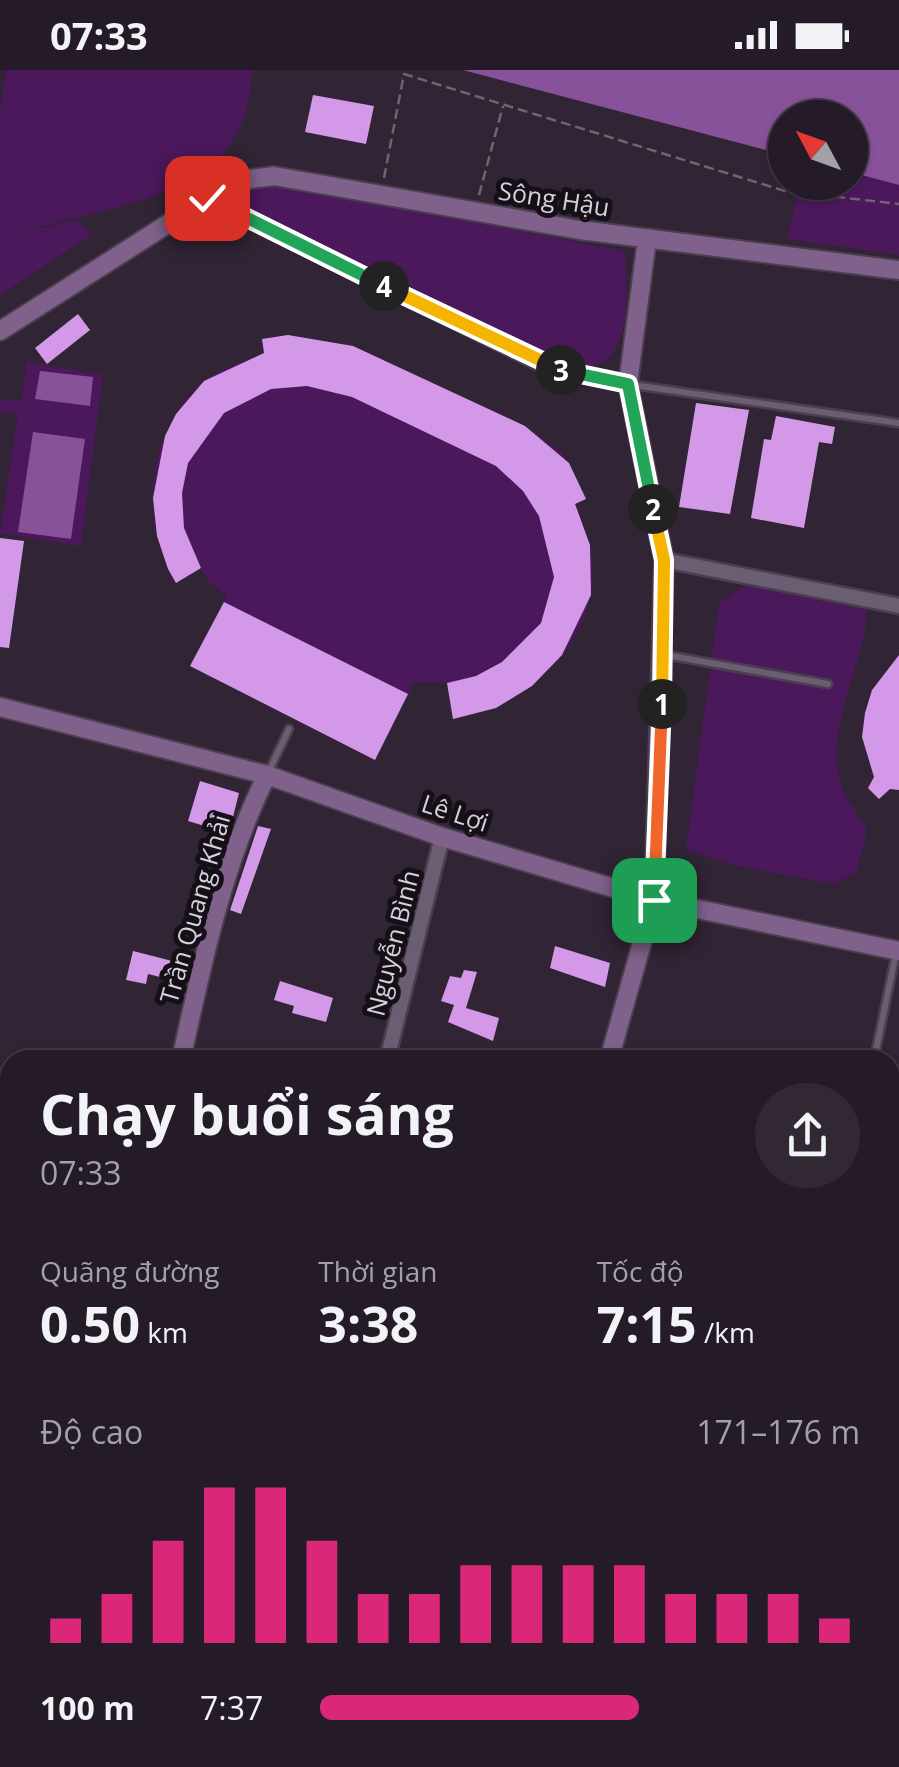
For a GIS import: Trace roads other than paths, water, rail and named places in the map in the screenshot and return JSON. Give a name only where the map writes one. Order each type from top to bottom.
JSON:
[{"type":"street","name":"Sông Hậu","points":[[0,331],[235,181],[274,176],[647,239],[899,270]]},
{"type":"street","points":[[207,198],[552,369],[628,384]]},
{"type":"street","points":[[612,1050],[654,900],[664,560],[628,384],[647,239]]},
{"type":"street","points":[[664,560],[899,606]]},
{"type":"street","name":"Lê Lợi","points":[[0,707],[267,774],[442,836],[654,900],[898,951]]},
{"type":"street","name":"Trần Quang Khải","points":[[182,1050],[206,948],[250,808],[267,774]]},
{"type":"street","name":"Nguyễn Bình","points":[[389,1050],[442,836]]},
{"type":"lane","points":[[628,384],[899,423]]},
{"type":"lane","points":[[664,655],[828,684]]},
{"type":"lane","points":[[267,774],[289,729]]},
{"type":"lane","points":[[876,1050],[898,951]]}]
